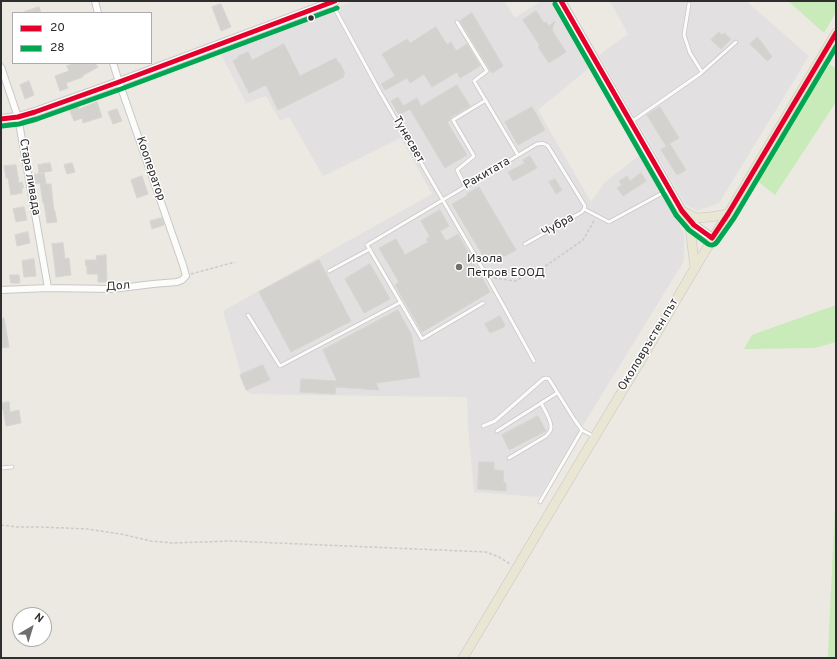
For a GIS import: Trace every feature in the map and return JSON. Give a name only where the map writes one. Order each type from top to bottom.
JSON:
[{"type":"main road","name":"Околовръстен път","points":[[463,658],[712,238],[728,214],[836,33]]},
{"type":"main road","points":[[682,210],[696,218],[728,214]]},
{"type":"main road","points":[[682,210],[690,228],[695,268]]},
{"type":"street","points":[[95,1],[98,12]]},
{"type":"street","points":[[561,1],[682,210],[694,225],[712,238]]},
{"type":"street","points":[[1,119],[18,117],[35,112],[119,82],[330,2]]},
{"type":"street","name":"Кооператор","points":[[114,64],[119,82],[186,276]]},
{"type":"street","name":"Стара ливада","points":[[1,67],[18,117],[48,288]]},
{"type":"street","name":"Дол","points":[[1,290],[48,288],[112,289],[178,282],[186,276]]},
{"type":"lane","name":"Тунесвет","points":[[330,2],[534,361]]},
{"type":"lane","points":[[689,4],[684,35],[690,53],[702,72]]},
{"type":"lane","points":[[457,22],[487,71],[474,81],[518,155]]},
{"type":"lane","points":[[631,122],[702,72],[736,42]]},
{"type":"lane","points":[[465,186],[457,170],[474,156],[453,120],[486,100]]},
{"type":"lane","name":"Ракитата","points":[[370,249],[367,245],[442,199],[541,143],[548,146],[584,203]]},
{"type":"lane","points":[[584,209],[609,222],[670,189]]},
{"type":"lane","name":"Чубра","points":[[524,244],[582,212],[585,206],[584,203]]},
{"type":"lane","points":[[330,271],[370,249],[422,339],[483,303]]},
{"type":"lane","points":[[248,315],[280,366],[401,302]]},
{"type":"lane","points":[[483,426],[495,421],[546,378],[582,430],[594,436]]},
{"type":"lane","points":[[497,431],[557,393]]},
{"type":"lane","points":[[509,458],[546,436],[550,432],[552,427],[541,403]]},
{"type":"lane","points":[[540,502],[582,430]]},
{"type":"lane","points":[[1,468],[12,467]]},
{"type":"path","points":[[488,278],[515,281],[546,265],[583,240],[597,216]]},
{"type":"path","points":[[186,276],[235,262]]},
{"type":"path","points":[[1,525],[17,528],[41,527],[87,529],[121,534],[151,541],[172,543],[231,541],[486,552],[499,557],[517,568]]},
{"type":"shaded area","points":[[354,1],[504,1],[515,18],[541,1],[553,1],[589,68],[538,110],[591,202],[605,182],[640,155],[684,233],[684,261],[539,497],[474,492],[468,427],[467,397],[252,394],[246,391],[223,311],[432,194],[401,138],[323,176],[289,117],[280,121],[266,96],[246,103],[220,52]]},
{"type":"shaded area","points":[[610,1],[746,1],[809,56],[719,203],[697,211],[685,204],[599,55],[628,34]]},
{"type":"green space","points":[[788,1],[836,1],[836,12],[824,33]]},
{"type":"green space","points":[[830,64],[836,69],[836,102],[775,195],[755,179]]},
{"type":"green space","points":[[836,305],[836,342],[815,348],[744,349],[752,335]]},
{"type":"green space","points":[[836,488],[836,658],[828,658],[828,652]]},
{"type":"building","points":[[221,4],[231,27],[221,31],[212,7]]},
{"type":"building","points":[[39,7],[41,12],[24,12]]},
{"type":"building","points":[[536,11],[544,23],[546,22],[549,26],[555,21],[552,30],[566,52],[549,63],[523,20]]},
{"type":"building","points":[[472,13],[503,66],[492,73],[460,21]]},
{"type":"building","points":[[436,27],[447,45],[451,42],[456,51],[467,44],[480,66],[460,78],[457,72],[432,87],[424,74],[410,83],[407,78],[385,90],[381,84],[395,76],[382,54],[407,39],[410,43]]},
{"type":"building","points":[[719,32],[722,35],[724,33],[731,39],[721,49],[711,40]]},
{"type":"building","points":[[757,37],[772,57],[767,61],[750,44]]},
{"type":"building","points":[[284,44],[300,76],[336,58],[345,73],[343,74],[344,77],[278,110],[266,85],[249,93],[233,61],[238,58],[238,56],[248,52],[252,60]]},
{"type":"building","points":[[73,64],[96,64],[98,67],[82,76],[83,77],[66,83],[68,88],[60,91],[55,76],[69,71],[67,66]]},
{"type":"building","points":[[29,81],[34,95],[25,99],[20,85]]},
{"type":"building","points":[[457,85],[470,106],[451,117],[447,122],[467,155],[445,168],[410,109],[399,115],[391,101],[398,97],[403,106],[417,98],[421,106]]},
{"type":"building","points":[[97,102],[102,117],[83,123],[82,118],[74,121],[68,106],[76,103],[79,109]]},
{"type":"building","points":[[532,107],[545,130],[518,145],[505,122]]},
{"type":"building","points":[[660,107],[679,138],[666,146],[647,115]]},
{"type":"building","points":[[117,109],[122,121],[113,124],[108,112]]},
{"type":"building","points":[[670,144],[686,170],[677,175],[661,150]]},
{"type":"building","points":[[530,156],[537,168],[513,181],[508,172],[525,163],[523,160]]},
{"type":"building","points":[[50,163],[52,171],[39,173],[38,165]]},
{"type":"building","points":[[72,163],[75,172],[67,174],[64,165]]},
{"type":"building","points":[[16,165],[19,183],[22,182],[24,188],[22,188],[22,193],[11,195],[4,166]]},
{"type":"building","points":[[44,173],[46,184],[51,184],[54,211],[57,222],[47,223],[40,183],[34,184],[33,175]]},
{"type":"building","points":[[641,173],[646,181],[623,196],[617,188],[622,185],[619,181],[627,176],[630,181]]},
{"type":"building","points":[[142,176],[148,194],[137,198],[131,180]]},
{"type":"building","points":[[555,179],[562,190],[556,194],[549,182]]},
{"type":"building","points":[[479,187],[516,250],[503,257],[500,252],[486,261],[452,204]]},
{"type":"building","points":[[24,207],[27,220],[16,222],[13,209]]},
{"type":"building","points":[[440,210],[449,226],[440,231],[446,241],[458,234],[490,292],[422,332],[395,285],[399,282],[379,248],[396,239],[405,255],[428,242],[426,239],[430,237],[421,221]]},
{"type":"building","points":[[162,218],[164,225],[152,229],[150,221]]},
{"type":"building","points":[[28,232],[30,243],[17,246],[15,235]]},
{"type":"building","points":[[63,243],[65,259],[69,258],[71,275],[56,277],[52,244]]},
{"type":"building","points":[[106,255],[107,282],[98,282],[98,274],[87,274],[85,260],[97,260],[96,256]]},
{"type":"building","points":[[34,259],[36,276],[24,277],[22,261]]},
{"type":"building","points":[[319,260],[351,321],[291,352],[259,292]]},
{"type":"building","points":[[370,264],[390,299],[364,313],[345,279]]},
{"type":"building","points":[[10,275],[19,275],[20,283],[11,283]]},
{"type":"building","points":[[398,310],[411,334],[420,377],[376,383],[379,390],[336,387],[335,394],[300,392],[301,379],[337,381],[323,350]]},
{"type":"building","points":[[500,316],[505,325],[504,327],[490,333],[485,324]]},
{"type":"building","points":[[4,318],[9,347],[1,348],[1,319]]},
{"type":"building","points":[[263,365],[270,380],[246,390],[240,375]]},
{"type":"building","points":[[9,402],[10,412],[19,410],[21,423],[6,426],[3,409],[1,410],[1,403]]},
{"type":"building","points":[[538,416],[546,431],[509,450],[502,435]]},
{"type":"building","points":[[479,462],[494,462],[494,470],[504,471],[503,482],[506,483],[506,491],[478,489]]},
{"type":"transit line","name":"20","points":[[1,119],[18,117],[35,112],[335,1]]},
{"type":"transit line","name":"20","points":[[561,1],[682,211],[694,225],[712,238],[728,214],[836,33]]},
{"type":"transit line","name":"28","points":[[555,4],[676,215],[689,230],[710,245],[716,243],[734,218],[836,47]]},
{"type":"transit line","name":"28","points":[[2,126],[19,124],[37,119],[337,8]]},
{"type":"place","name":"Изола Петров ЕООД","points":[[459,267]]}]
